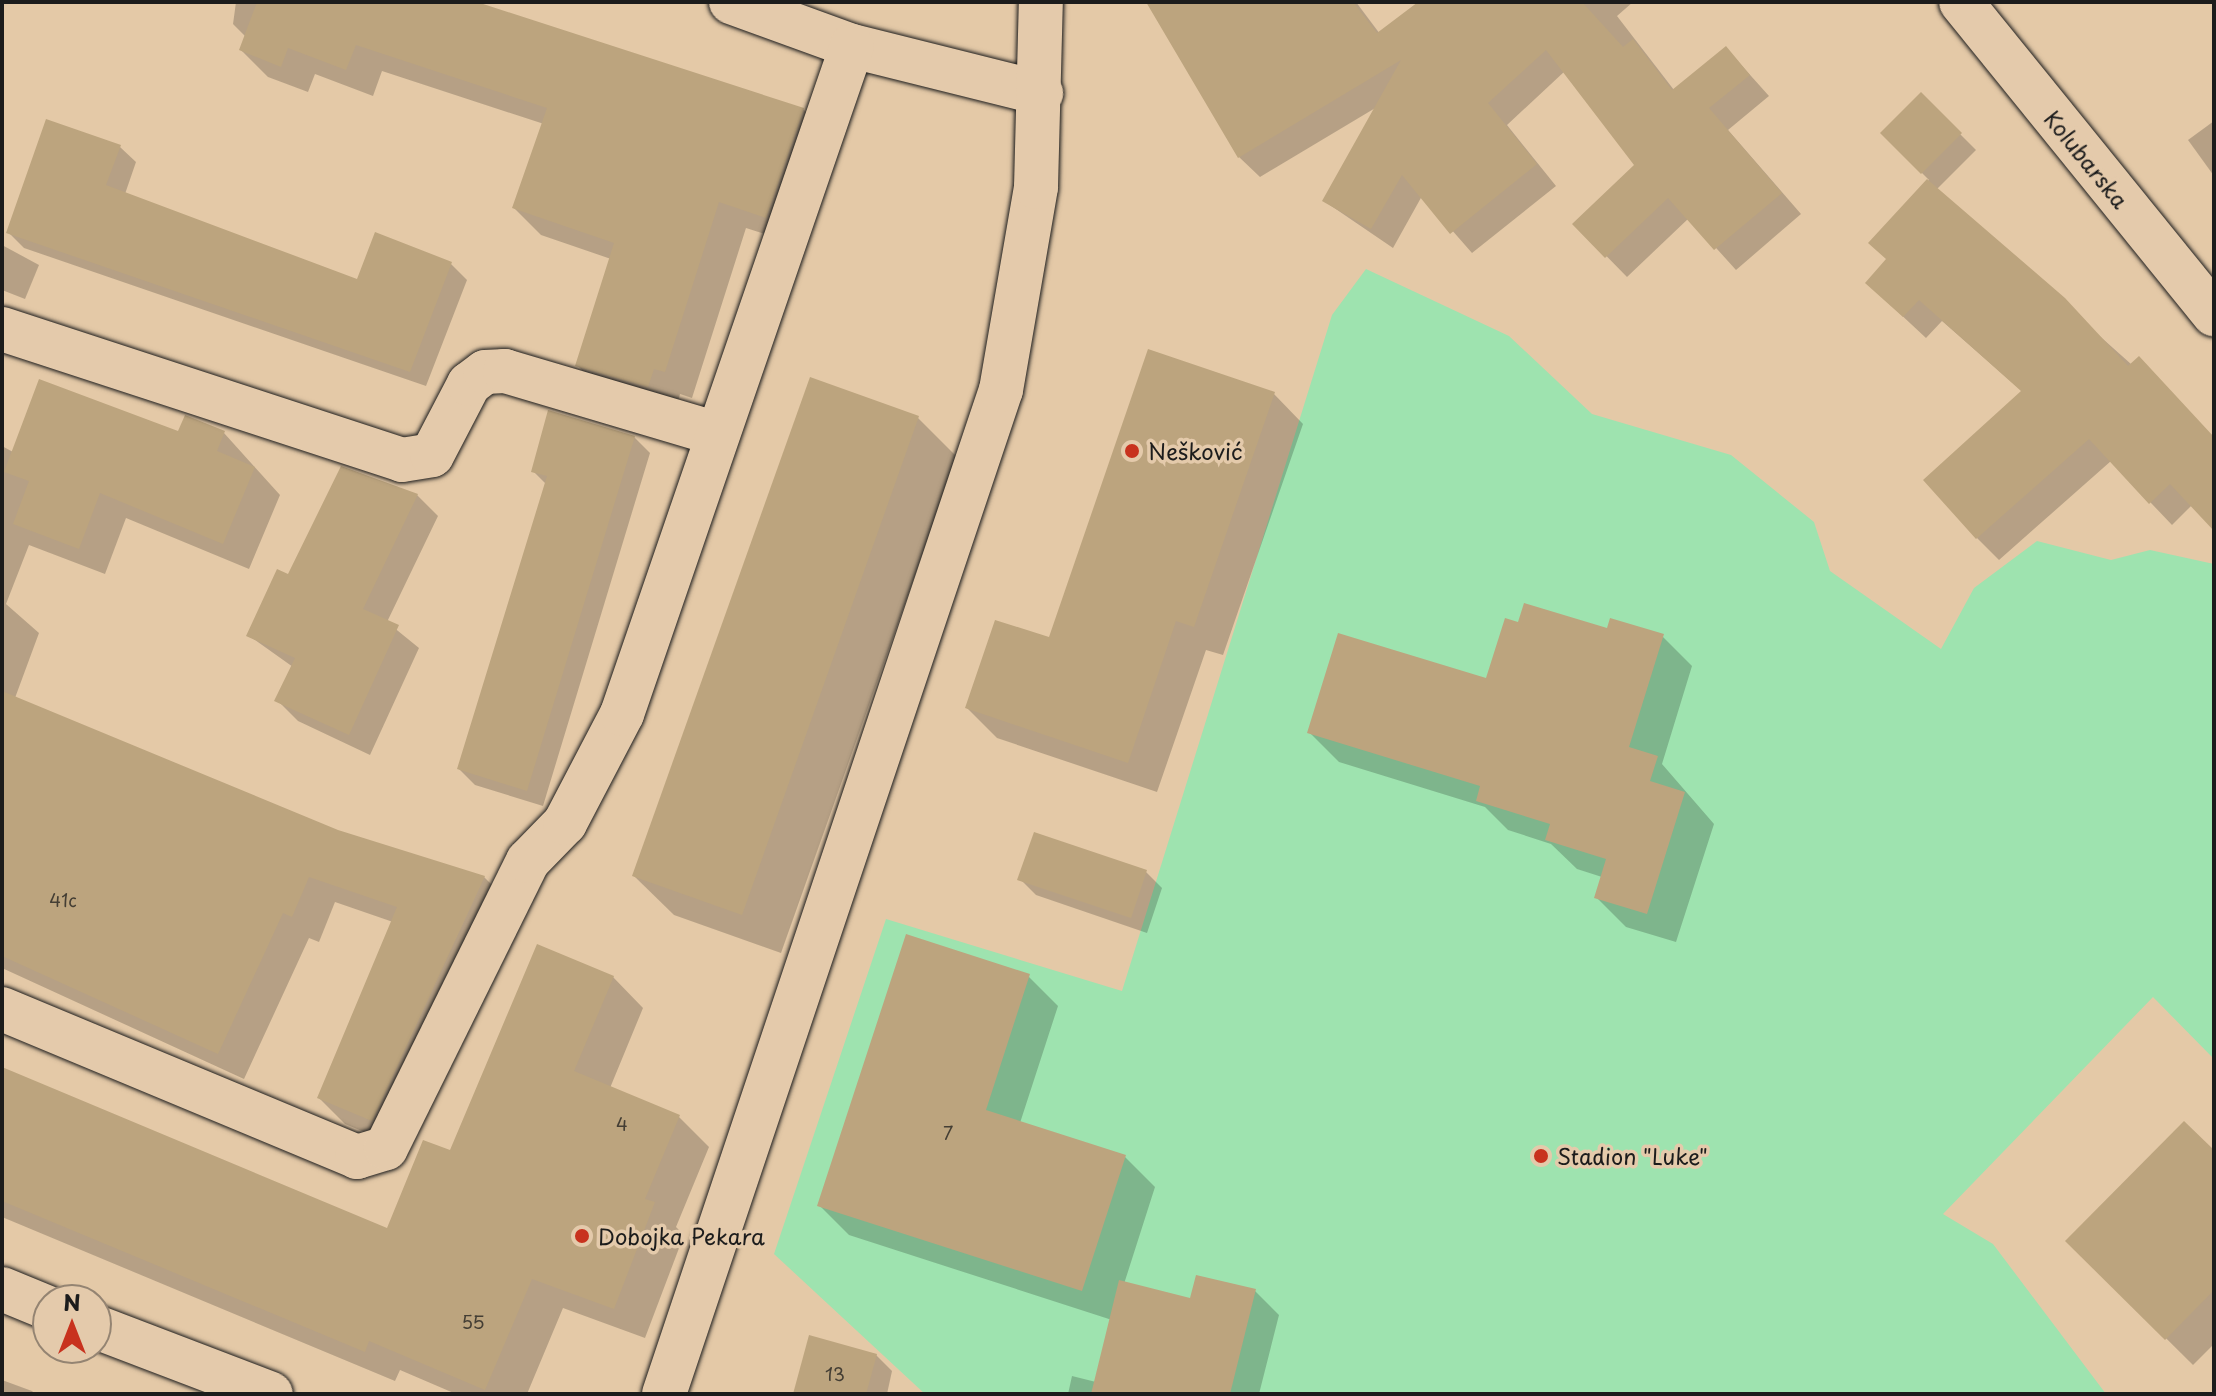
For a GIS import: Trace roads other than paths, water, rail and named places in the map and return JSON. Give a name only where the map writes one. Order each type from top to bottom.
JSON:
[{"type":"street","points":[[731,2],[852,46],[1041,93]]},
{"type":"street","points":[[664,1394],[1001,390],[1028,252],[1041,93],[1041,2]]},
{"type":"street","name":"Kolubarska","points":[[1961,2],[2214,314]]},
{"type":"street","points":[[2,1009],[357,1157],[376,1157],[528,861],[565,823],[592,777],[622,714],[852,46]]},
{"type":"street","points":[[2,329],[402,460],[432,455],[469,384],[485,372],[505,371],[718,434]]},
{"type":"street","points":[[2,1289],[32,1301]]},
{"type":"street","points":[[112,1333],[271,1394]]},
{"type":"place","name":"Nešković","points":[[1132,451]]},
{"type":"place","name":"Stadion \"Luke\"","points":[[1541,1156]]},
{"type":"place","name":"Dobojka Pekara","points":[[582,1236]]}]
